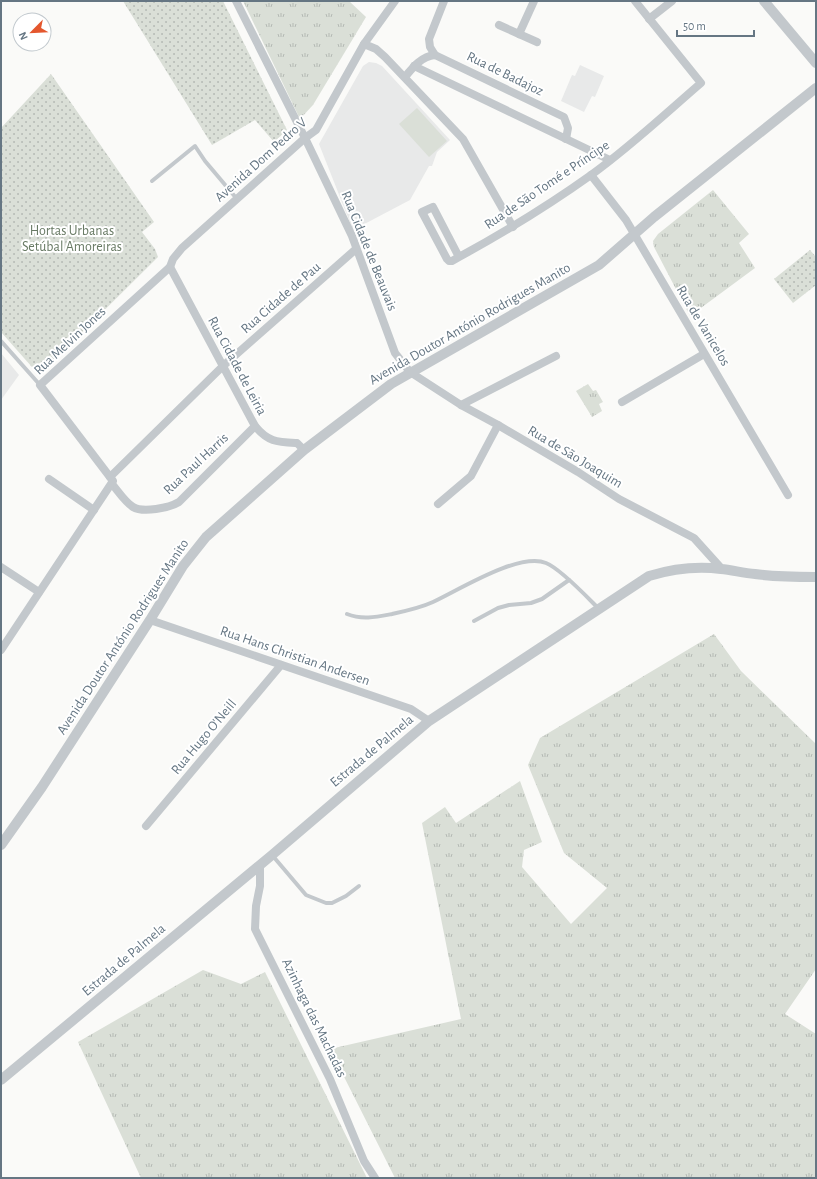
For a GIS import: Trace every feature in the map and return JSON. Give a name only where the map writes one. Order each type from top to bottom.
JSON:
[{"type":"street","name":"Rua Cidade de Beauvais","points":[[236,1],[305,138],[352,236],[395,353],[410,372]]},
{"type":"street","name":"Avenida Dom Pedro V","points":[[170,267],[177,252],[305,138],[316,130],[364,44],[395,1]]},
{"type":"street","points":[[405,77],[414,66],[428,56],[435,55],[431,49],[429,39],[444,1]]},
{"type":"street","points":[[519,34],[534,1]]},
{"type":"street","points":[[635,1],[649,19],[672,1]]},
{"type":"street","points":[[764,1],[816,63]]},
{"type":"street","name":"Rua de São Tomé e Príncipe","points":[[460,257],[513,227],[591,175],[701,83],[649,19]]},
{"type":"street","points":[[499,25],[537,42]]},
{"type":"street","points":[[364,44],[379,51],[463,139],[513,227]]},
{"type":"street","name":"Rua de Badajoz","points":[[435,55],[564,117],[568,128],[566,139]]},
{"type":"street","points":[[414,66],[610,160]]},
{"type":"street","name":"Avenida Doutor António Rodrigues Manito","points":[[1,845],[42,787],[150,620],[183,566],[206,537],[304,450],[391,384],[592,269],[654,217],[816,88]]},
{"type":"street","name":"Rua de Vanicelos","points":[[591,175],[626,220],[788,495]]},
{"type":"street","points":[[433,207],[460,257],[450,261],[446,259],[422,212],[433,207]]},
{"type":"street","name":"Rua Cidade de Pau","points":[[1,650],[112,481],[223,366],[356,249]]},
{"type":"street","name":"Rua Cidade de Leiria","points":[[170,267],[255,426],[269,440],[297,443],[304,450]]},
{"type":"street","name":"Rua Melvin Jones","points":[[112,481],[40,385],[170,267]]},
{"type":"street","points":[[622,402],[704,354]]},
{"type":"street","points":[[460,405],[556,356]]},
{"type":"street","name":"Rua de São Joaquim","points":[[410,372],[460,405],[498,425],[578,472],[619,499],[694,538],[721,568]]},
{"type":"street","points":[[438,504],[471,476],[498,425]]},
{"type":"street","name":"Rua Paul Harris","points":[[112,481],[135,508],[165,508],[172,506],[178,502],[255,426]]},
{"type":"street","points":[[49,479],[94,510]]},
{"type":"street","points":[[1,567],[39,592]]},
{"type":"street","name":"Estrada de Palmela","points":[[1,1080],[272,855],[429,721],[649,576],[667,571],[699,567],[721,568],[754,574],[788,577],[816,577]]},
{"type":"street","name":"Rua Hans Christian Andersen","points":[[150,620],[411,709],[429,721]]},
{"type":"street","name":"Rua Hugo O'Neill","points":[[146,826],[281,665]]},
{"type":"street","name":"Azinhaga das Machadas","points":[[260,865],[260,886],[256,906],[255,929],[330,1079],[364,1160],[375,1178]]},
{"type":"lane","points":[[152,181],[195,146],[205,161],[236,199]]},
{"type":"lane","points":[[1,341],[40,385]]},
{"type":"lane","points":[[347,614],[356,617],[376,618],[409,611],[434,602],[494,572],[524,561],[548,563],[569,580],[599,609]]},
{"type":"lane","points":[[474,621],[498,608],[508,605],[531,603],[542,599],[569,580]]},
{"type":"lane","points":[[272,855],[306,895],[326,903],[332,903],[346,896],[359,886]]},
{"type":"shaded area","points":[[369,62],[382,66],[450,140],[437,152],[432,166],[429,166],[410,200],[353,230],[319,144],[363,66]]},
{"type":"shaded area","points":[[580,65],[604,76],[595,97],[592,96],[584,112],[561,101],[572,75],[575,76]]},
{"type":"shaded area","points":[[1,353],[19,375],[1,400]]},
{"type":"green space","points":[[123,1],[223,1],[287,130],[274,142],[255,120],[212,145]]},
{"type":"green space","points":[[243,1],[349,1],[366,17],[313,105],[300,119]]},
{"type":"green space","name":"Hortas Urbanas Setúbal Amoreiras","points":[[51,74],[154,222],[142,232],[155,249],[158,257],[39,375],[1,332],[1,128]]},
{"type":"green space","points":[[417,108],[447,141],[429,157],[399,124]]},
{"type":"green space","points":[[713,190],[749,234],[739,243],[755,268],[690,316],[654,247],[653,241],[658,234]]},
{"type":"green space","points":[[810,250],[816,257],[816,285],[793,303],[774,279]]},
{"type":"green space","points":[[588,384],[593,391],[596,390],[603,402],[599,404],[602,411],[592,417],[576,391]]},
{"type":"green space","points":[[714,634],[741,671],[816,744],[816,969],[785,1014],[816,1034],[816,1178],[395,1178],[330,1049],[461,1019],[422,823],[445,807],[456,823],[520,781],[542,842],[524,850],[522,867],[571,924],[607,888],[564,853],[528,765],[540,738]]},
{"type":"green space","points":[[203,970],[241,984],[265,972],[367,1178],[141,1178],[78,1042]]}]
